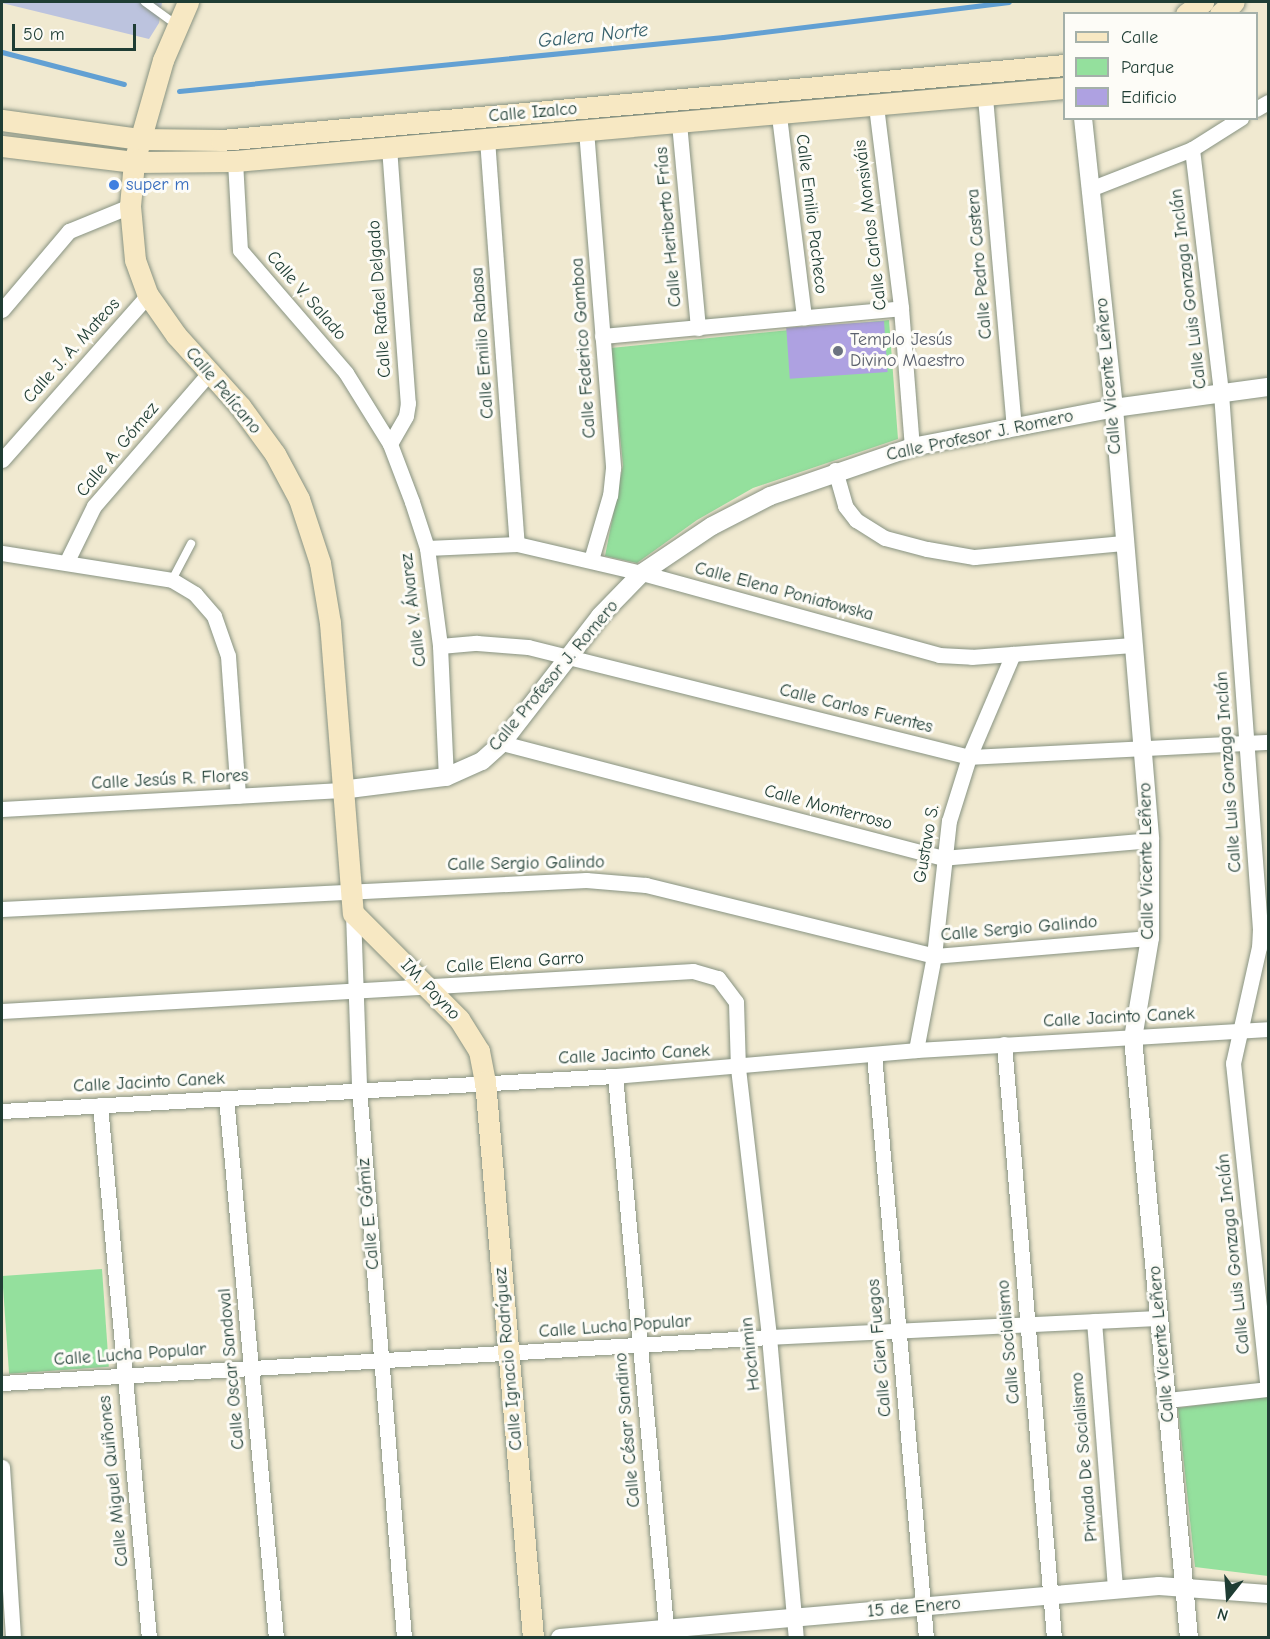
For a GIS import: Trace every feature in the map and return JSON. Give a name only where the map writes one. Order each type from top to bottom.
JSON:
[{"type":"main road","name":"Calle Pelícano","points":[[188,2],[177,25],[139,139],[134,162],[130,206],[135,260],[148,295],[176,335],[210,372],[275,454],[298,499],[320,563],[334,668],[341,790]]},
{"type":"main road","points":[[1189,12],[1203,2]]},
{"type":"main road","points":[[1222,12],[1234,2]]},
{"type":"main road","name":"Calle Izalco","points":[[2,120],[139,139],[221,140],[1063,65]]},
{"type":"main road","name":"Calle Izalco","points":[[2,146],[134,162],[235,161],[586,130],[779,116],[1063,88]]},
{"type":"main road","name":"Calle E. Gámiz","points":[[341,790],[348,889],[353,913]]},
{"type":"main road","name":"IM. Payno","points":[[353,913],[430,988],[471,1035],[485,1082]]},
{"type":"main road","name":"Calle Ignacio Rodríguez","points":[[485,1082],[533,1638]]},
{"type":"street","name":"Calle Pedro Castera","points":[[985,97],[1014,428]]},
{"type":"street","name":"Calle Carlos Monsiváis","points":[[876,106],[901,308],[912,447]]},
{"type":"street","name":"Calle Emilio Pacheco","points":[[779,116],[804,317]]},
{"type":"street","name":"Calle Vicente Leñero","points":[[1083,120],[1114,408],[1122,543],[1150,840],[1150,938],[1132,1038],[1189,1638]]},
{"type":"street","points":[[1090,189],[1192,149],[1238,120]]},
{"type":"street","name":"Calle Heriberto Frías","points":[[679,123],[698,328]]},
{"type":"street","name":"Calle Federico Gamboa","points":[[586,130],[613,468],[610,495],[591,560]]},
{"type":"street","name":"Calle Emilio Rabasa","points":[[487,139],[517,544]]},
{"type":"street","name":"Calle Rafael Delgado","points":[[389,147],[408,403],[406,416],[390,444]]},
{"type":"street","name":"Calle Luis Gonzaga Inclán","points":[[1192,149],[1221,393],[1247,743],[1259,946],[1238,1031],[1233,1063],[1268,1389]]},
{"type":"street","name":"Calle V. Salado","points":[[235,161],[240,250],[346,373],[390,444]]},
{"type":"street","points":[[2,310],[69,231],[130,206]]},
{"type":"street","name":"Calle J. A. Mateos","points":[[2,460],[148,295]]},
{"type":"street","points":[[602,336],[901,308]]},
{"type":"street","name":"Calle A. Gómez","points":[[67,561],[94,506],[210,372]]},
{"type":"street","name":"Calle Profesor J. Romero","points":[[341,790],[446,777],[482,761],[502,743],[566,657],[642,573],[712,526],[770,496],[835,470],[912,447],[1114,408],[1269,387]]},
{"type":"street","name":"Calle V. Álvarez","points":[[390,444],[427,548],[440,646],[446,777]]},
{"type":"street","points":[[835,470],[845,506],[856,520],[885,538],[927,549],[974,557],[1122,543]]},
{"type":"street","name":"Calle Elena Poniatowska","points":[[427,548],[517,544],[642,573],[939,655],[972,657],[1132,645]]},
{"type":"street","points":[[2,553],[67,561],[172,580],[195,594],[223,633],[228,656],[238,796]]},
{"type":"street","name":"Calle Carlos Fuentes","points":[[440,646],[502,644],[566,657],[969,758],[1269,742]]},
{"type":"street","name":"Gustavo S.","points":[[916,1050],[934,956],[942,858],[956,792],[1013,654]]},
{"type":"street","name":"Calle Monterroso","points":[[502,743],[942,858],[1150,840]]},
{"type":"street","name":"Calle Jesús R. Flores","points":[[2,809],[341,790]]},
{"type":"street","name":"Calle Sergio Galindo","points":[[2,909],[348,889],[618,882],[934,956],[1150,938]]},
{"type":"street","name":"Calle E. Gámiz","points":[[353,913],[359,1088],[404,1638]]},
{"type":"street","name":"Calle Elena Garro","points":[[2,1011],[693,971],[710,974],[726,985],[736,1002],[738,1068]]},
{"type":"street","name":"Calle Jacinto Canek","points":[[2,1111],[359,1088],[615,1076],[738,1068],[916,1050],[1269,1029]]},
{"type":"street","name":"Calle Socialismo","points":[[1004,1044],[1054,1638]]},
{"type":"street","name":"Calle Cien Fuegos","points":[[874,1055],[926,1638]]},
{"type":"street","name":"Hochimin","points":[[738,1068],[769,1337],[796,1638]]},
{"type":"street","name":"Calle César Sandino","points":[[615,1076],[667,1634]]},
{"type":"street","name":"Calle Oscar Sandoval","points":[[226,1098],[276,1638]]},
{"type":"street","name":"Calle Miguel Quiñones","points":[[100,1105],[123,1376],[149,1638]]},
{"type":"street","name":"Calle Lucha Popular","points":[[2,1383],[252,1366],[507,1354],[640,1344],[1160,1318]]},
{"type":"street","name":"Privada De Socialismo","points":[[1094,1321],[1115,1589]]},
{"type":"street","points":[[1168,1400],[1268,1389]]},
{"type":"street","points":[[2,1467],[13,1638]]},
{"type":"street","name":"15 de Enero","points":[[560,1638],[667,1634],[794,1619],[1050,1597],[1115,1589],[1183,1586],[1269,1594]]},
{"type":"lane","points":[[145,2],[177,25]]},
{"type":"lane","points":[[172,580],[191,544]]},
{"type":"shaded area","points":[[162,2],[159,23],[149,39],[2,3]]},
{"type":"green space","points":[[889,320],[898,439],[753,488],[697,520],[637,563],[605,556],[623,465],[611,348]]},
{"type":"green space","points":[[102,1269],[109,1367],[9,1374],[2,1276]]},
{"type":"green space","points":[[1268,1396],[1268,1576],[1195,1567],[1178,1408]]},
{"type":"building","name":"Templo Jesús Divino Maestro","points":[[884,321],[888,372],[790,379],[786,328]]},
{"type":"waterway","name":"Galera Norte","points":[[179,91],[723,37],[1009,2]]},
{"type":"waterway","name":"Galera Norte","points":[[2,52],[124,84]]},
{"type":"place","name":"super m","points":[[114,185]]},
{"type":"place","name":"Templo Jesús Divino Maestro","points":[[838,351]]}]
